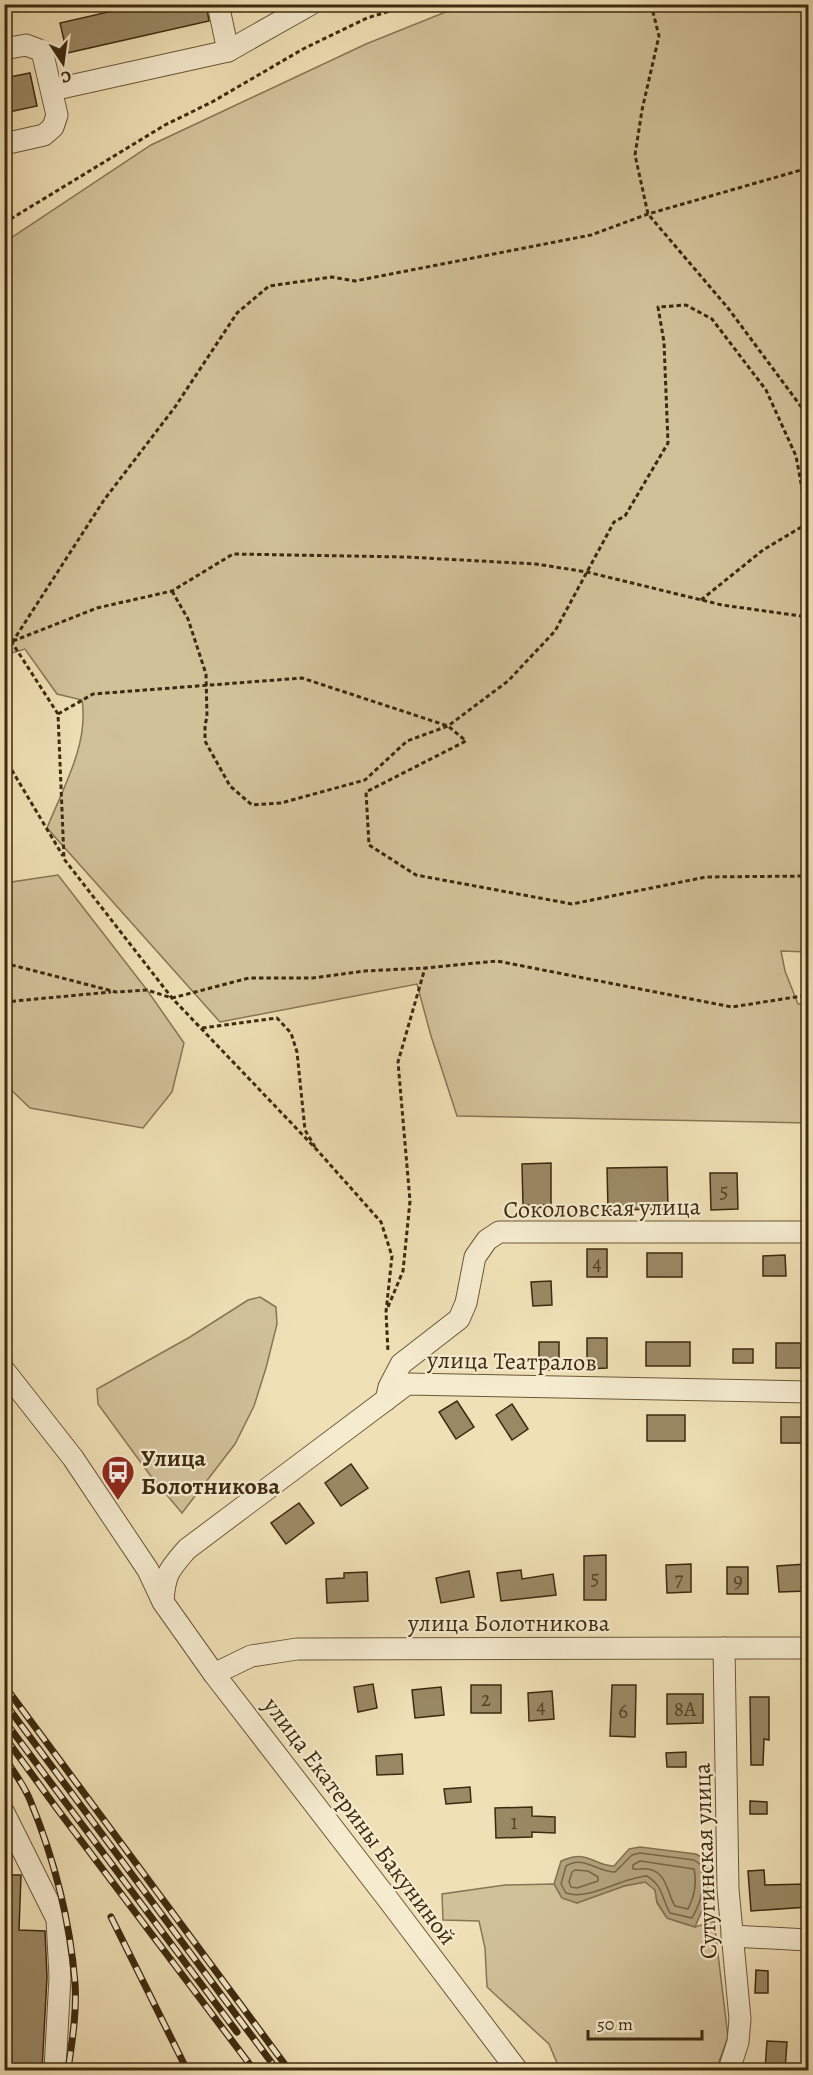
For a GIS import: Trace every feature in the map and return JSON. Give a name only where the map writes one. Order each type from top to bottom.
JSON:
[{"type":"street","points":[[218,4],[228,51]]},
{"type":"street","points":[[52,90],[228,51],[311,4]]},
{"type":"street","points":[[4,49],[26,45],[42,51],[57,115],[53,127],[44,135],[4,144]]},
{"type":"street","name":"Соколовская улица","points":[[386,1400],[389,1387],[401,1364],[459,1319],[466,1303],[475,1257],[487,1240],[499,1232],[808,1232]]},
{"type":"street","name":"улица Екатерины Бакуниной","points":[[4,1370],[73,1458],[148,1570],[163,1602],[214,1674],[516,2070]]},
{"type":"street","name":"улица Театралов","points":[[163,1602],[165,1579],[187,1549],[407,1384],[808,1392]]},
{"type":"street","name":"улица Болотникова","points":[[214,1674],[251,1656],[297,1648],[808,1647]]},
{"type":"street","name":"Сутугинская улица","points":[[724,1648],[728,1889],[740,2019],[738,2042],[729,2070]]},
{"type":"street","points":[[4,1813],[57,1919],[60,1977],[55,2070]]},
{"type":"street","points":[[732,1936],[808,1940]]},
{"type":"path","points":[[4,223],[165,125],[212,102],[303,49],[367,18],[413,4]]},
{"type":"path","points":[[651,4],[659,36],[642,110],[635,154],[648,214],[728,308],[808,416]]},
{"type":"path","points":[[4,655],[104,500],[175,407],[237,313],[269,286],[332,277],[355,281],[591,235],[648,214],[808,168]]},
{"type":"path","points":[[172,591],[188,619],[206,674],[205,741],[230,786],[252,805],[281,803],[365,780],[407,741],[448,726],[508,681],[555,631],[614,522],[625,516],[668,443],[664,342],[658,307],[686,305],[712,319],[766,390],[796,456],[808,522],[763,550],[701,600]]},
{"type":"path","points":[[11,641],[97,608],[172,591],[233,554],[406,556],[536,564],[587,572],[722,605],[808,617]]},
{"type":"path","points":[[4,638],[11,641],[58,714],[64,859]]},
{"type":"path","points":[[58,714],[93,694],[302,678],[448,726],[466,741],[366,792],[369,845],[416,875],[572,904],[706,877],[808,876]]},
{"type":"path","points":[[4,757],[64,859],[172,998],[318,1151],[381,1222],[392,1256],[386,1312],[388,1355]]},
{"type":"path","points":[[4,1002],[147,990],[172,998],[249,978],[313,978],[365,971],[497,961],[732,1007],[808,994]]},
{"type":"path","points":[[4,963],[116,992]]},
{"type":"path","points":[[386,1312],[403,1271],[410,1201],[399,1062],[425,968]]},
{"type":"path","points":[[202,1028],[277,1018],[291,1033],[297,1052],[305,1130],[318,1151]]},
{"type":"shaded area","points":[[463,5],[808,5],[808,952],[781,951],[785,971],[798,1004],[808,1003],[808,1123],[457,1116],[417,984],[220,1022],[47,828],[67,782],[78,749],[82,733],[82,700],[57,694],[25,649],[5,655],[5,242],[151,145],[366,44]]},
{"type":"shaded area","points":[[58,875],[147,990],[184,1043],[172,1092],[143,1128],[30,1108],[5,1084],[5,883]]},
{"type":"shaded area","points":[[260,1297],[276,1307],[277,1324],[254,1406],[235,1444],[182,1513],[150,1475],[98,1404],[97,1389],[190,1337],[248,1300]]},
{"type":"shaded area","points":[[645,1882],[655,1889],[657,1903],[667,1918],[695,1927],[714,1921],[728,2037],[716,2070],[560,2070],[549,2044],[487,1987],[485,1948],[479,1921],[443,1920],[442,1894],[505,1885],[554,1884],[562,1898],[577,1903],[624,1886]]},
{"type":"water","points":[[640,1847],[696,1854],[705,1859],[708,1868],[708,1885],[705,1902],[695,1927],[667,1918],[657,1902],[655,1890],[645,1882],[624,1886],[577,1903],[562,1898],[554,1884],[561,1861],[584,1857],[614,1866],[629,1849]]},
{"type":"building","points":[[143,4],[206,4],[209,21],[67,53],[60,23]]},
{"type":"building","points":[[30,73],[37,106],[4,113],[4,78]]},
{"type":"building","points":[[551,1163],[551,1205],[523,1205],[522,1164]]},
{"type":"building","points":[[667,1167],[668,1209],[608,1210],[607,1168]]},
{"type":"building","points":[[710,1173],[737,1173],[738,1209],[711,1210]]},
{"type":"building","points":[[587,1249],[607,1249],[607,1277],[587,1277]]},
{"type":"building","points":[[647,1253],[682,1253],[682,1277],[647,1277]]},
{"type":"building","points":[[785,1255],[786,1276],[763,1276],[763,1256]]},
{"type":"building","points":[[551,1281],[552,1305],[533,1306],[531,1282]]},
{"type":"building","points":[[587,1338],[607,1338],[607,1368],[587,1369]]},
{"type":"building","points":[[539,1342],[559,1342],[559,1370],[539,1370]]},
{"type":"building","points":[[646,1342],[690,1342],[690,1366],[646,1366]]},
{"type":"building","points":[[776,1343],[801,1343],[801,1368],[776,1368]]},
{"type":"building","points":[[733,1349],[753,1349],[753,1363],[733,1363]]},
{"type":"building","points":[[457,1401],[474,1427],[456,1439],[439,1412]]},
{"type":"building","points":[[512,1404],[528,1429],[512,1440],[496,1415]]},
{"type":"building","points":[[647,1415],[685,1415],[685,1441],[647,1441]]},
{"type":"building","points":[[781,1417],[808,1417],[808,1443],[781,1443]]},
{"type":"building","points":[[351,1464],[368,1488],[341,1506],[325,1483]]},
{"type":"building","points":[[299,1503],[314,1523],[286,1544],[271,1523]]},
{"type":"building","points":[[606,1555],[606,1600],[584,1600],[584,1556]]},
{"type":"building","points":[[691,1564],[691,1592],[667,1593],[666,1565]]},
{"type":"building","points":[[806,1564],[807,1591],[779,1592],[777,1566]]},
{"type":"building","points":[[727,1567],[748,1567],[748,1594],[727,1594]]},
{"type":"building","points":[[521,1570],[522,1579],[553,1574],[556,1595],[501,1601],[497,1573]]},
{"type":"building","points":[[469,1571],[474,1597],[441,1603],[436,1578]]},
{"type":"building","points":[[367,1572],[368,1601],[327,1603],[326,1579],[344,1578],[344,1573]]},
{"type":"building","points":[[373,1684],[377,1708],[358,1712],[354,1687]]},
{"type":"building","points":[[471,1685],[501,1685],[501,1713],[471,1713]]},
{"type":"building","points":[[612,1685],[636,1685],[635,1737],[610,1736]]},
{"type":"building","points":[[441,1687],[444,1715],[415,1718],[412,1690]]},
{"type":"building","points":[[552,1691],[554,1719],[529,1721],[528,1693]]},
{"type":"building","points":[[667,1694],[703,1694],[703,1723],[667,1724]]},
{"type":"building","points":[[750,1697],[769,1697],[769,1740],[764,1739],[763,1765],[751,1765]]},
{"type":"building","points":[[686,1752],[686,1767],[667,1767],[666,1753]]},
{"type":"building","points":[[402,1754],[403,1774],[377,1775],[376,1756]]},
{"type":"building","points":[[470,1787],[471,1802],[446,1804],[444,1789]]},
{"type":"building","points":[[750,1801],[767,1802],[767,1814],[750,1814]]},
{"type":"building","points":[[532,1807],[532,1816],[555,1817],[555,1833],[532,1832],[532,1837],[496,1838],[495,1808]]},
{"type":"building","points":[[764,1870],[765,1885],[808,1884],[808,1907],[751,1911],[748,1871]]},
{"type":"building","points":[[4,1875],[21,1875],[19,1930],[45,1931],[47,1977],[42,2070],[4,2070]]},
{"type":"building","points":[[756,1970],[768,1971],[768,1993],[755,1993]]},
{"type":"building","points":[[767,2041],[787,2042],[785,2070],[765,2070]]},
{"type":"railway","points":[[4,1685],[289,2070]]},
{"type":"railway","points":[[4,1702],[277,2070]]},
{"type":"railway","points":[[4,1720],[237,2032]]},
{"type":"railway","points":[[4,1736],[254,2070]]},
{"type":"railway","points":[[4,1757],[25,1789],[39,1822],[65,1913],[75,1983],[74,2027],[68,2070]]},
{"type":"railway","points":[[111,1917],[187,2070]]},
{"type":"place","name":"Улица Болотникова","points":[[118,1501]]}]
